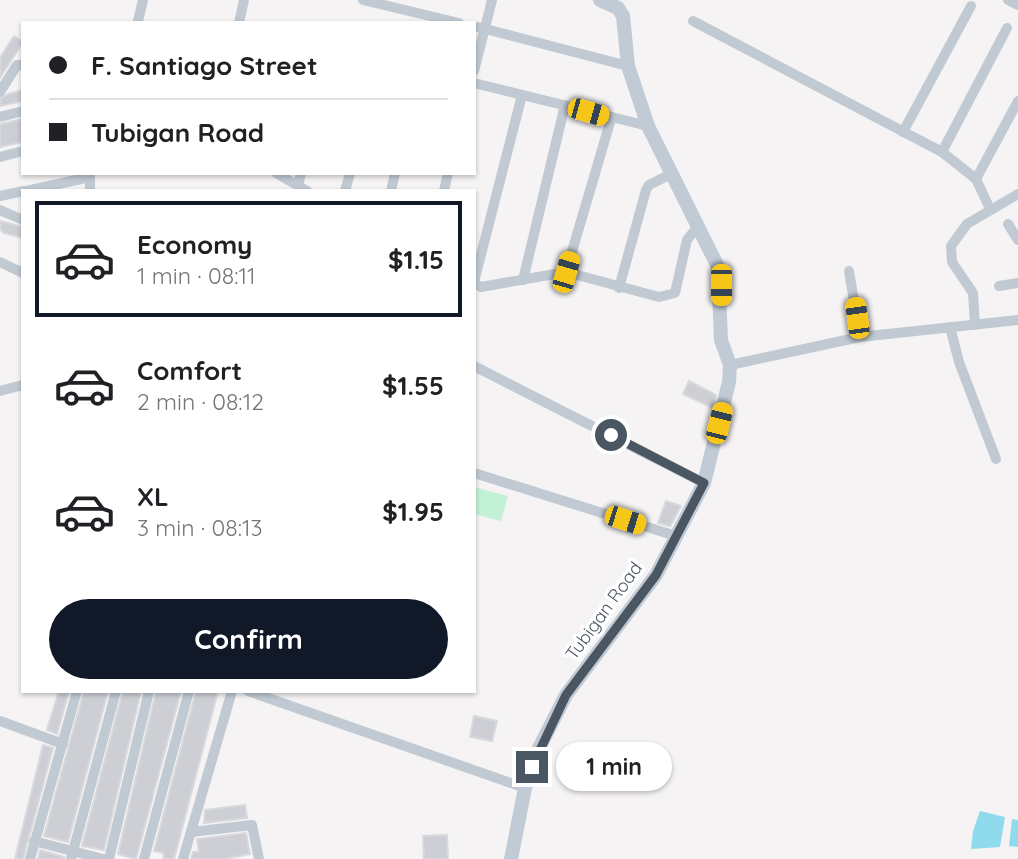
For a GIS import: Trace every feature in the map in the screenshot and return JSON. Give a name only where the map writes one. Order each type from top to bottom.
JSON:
[{"type":"street","points":[[138,21],[143,0]]},
{"type":"street","points":[[239,21],[244,0]]},
{"type":"street","points":[[363,0],[451,21]]},
{"type":"street","points":[[476,57],[480,28],[492,0]]},
{"type":"street","name":"Tubigan Road","points":[[511,859],[525,788],[538,750],[566,695],[656,575],[704,483],[729,382],[730,365],[721,340],[721,285],[718,267],[648,126],[628,66],[623,16],[618,8],[600,0]]},
{"type":"street","points":[[1008,0],[1018,5]]},
{"type":"street","points":[[903,132],[971,6]]},
{"type":"street","points":[[693,22],[942,152],[976,180],[990,209]]},
{"type":"street","points":[[480,28],[628,66]]},
{"type":"street","points":[[942,152],[1007,28]]},
{"type":"street","points":[[0,92],[21,62]]},
{"type":"street","points":[[476,84],[648,126]]},
{"type":"street","points":[[476,275],[522,95]]},
{"type":"street","points":[[976,180],[1018,101]]},
{"type":"street","points":[[523,280],[565,105]]},
{"type":"street","points":[[0,117],[21,112]]},
{"type":"street","points":[[566,272],[611,118]]},
{"type":"street","points":[[0,157],[21,152]]},
{"type":"street","points":[[619,288],[646,190],[649,185],[671,174]]},
{"type":"street","points":[[32,189],[90,175]]},
{"type":"street","points":[[279,175],[302,188]]},
{"type":"street","points":[[0,196],[21,192]]},
{"type":"street","points":[[975,325],[973,293],[952,262],[950,251],[967,224],[1018,194]]},
{"type":"street","points":[[0,210],[21,219]]},
{"type":"street","points":[[1008,224],[1018,240]]},
{"type":"street","points":[[476,284],[481,287],[566,272],[659,297],[675,293],[687,240],[698,226]]},
{"type":"street","points":[[0,262],[21,272]]},
{"type":"street","points":[[849,271],[860,337]]},
{"type":"street","points":[[999,286],[1018,283]]},
{"type":"street","points":[[730,365],[860,337],[1018,320]]},
{"type":"street","points":[[950,327],[996,459]]},
{"type":"street","points":[[476,367],[704,483]]},
{"type":"street","points":[[0,391],[21,386]]},
{"type":"street","points":[[476,474],[676,536]]},
{"type":"street","points":[[30,859],[76,693]]},
{"type":"street","points":[[72,855],[115,693]]},
{"type":"street","points":[[109,859],[149,693]]},
{"type":"street","points":[[144,859],[188,693]]},
{"type":"street","points":[[183,859],[231,693]]},
{"type":"street","points":[[253,693],[366,735],[525,788]]},
{"type":"street","points":[[0,721],[63,744]]},
{"type":"street","points":[[191,832],[252,825],[260,859]]},
{"type":"street","points":[[34,841],[72,855],[103,859]]},
{"type":"green space","points":[[476,488],[508,496],[501,521],[476,515]]},
{"type":"water","points":[[980,811],[1005,817],[1000,847],[971,849],[973,831]]},
{"type":"water","points":[[1012,819],[1018,820],[1018,847],[1009,846]]},
{"type":"building","points":[[14,36],[21,41],[21,45],[0,78],[0,58]]},
{"type":"building","points":[[21,91],[21,101],[0,106],[0,99]]},
{"type":"building","points":[[21,119],[21,142],[0,147],[0,124]]},
{"type":"building","points":[[0,221],[21,226],[21,237],[4,233],[0,229]]},
{"type":"building","points":[[689,381],[716,395],[713,408],[683,394]]},
{"type":"building","points":[[666,501],[681,506],[670,526],[658,523]]},
{"type":"building","points":[[58,693],[68,693],[57,734],[47,730]]},
{"type":"building","points":[[83,693],[107,693],[68,842],[44,836]]},
{"type":"building","points":[[122,693],[141,693],[104,850],[82,846]]},
{"type":"building","points":[[156,693],[180,693],[136,859],[118,854]]},
{"type":"building","points":[[195,693],[217,693],[174,859],[163,859],[164,853],[154,851]]},
{"type":"building","points":[[474,716],[497,721],[492,741],[470,737]]},
{"type":"building","points":[[43,745],[53,748],[23,859],[15,859]]},
{"type":"building","points":[[245,805],[247,818],[204,823],[205,810]]},
{"type":"building","points":[[246,833],[250,854],[224,859],[191,859],[193,852],[199,852],[197,839]]},
{"type":"building","points":[[447,835],[448,859],[424,859],[423,836]]},
{"type":"building","points":[[40,850],[64,857],[64,859],[38,859]]},
{"type":"route","points":[[532,767],[566,695],[656,575],[704,483],[611,435]]}]
